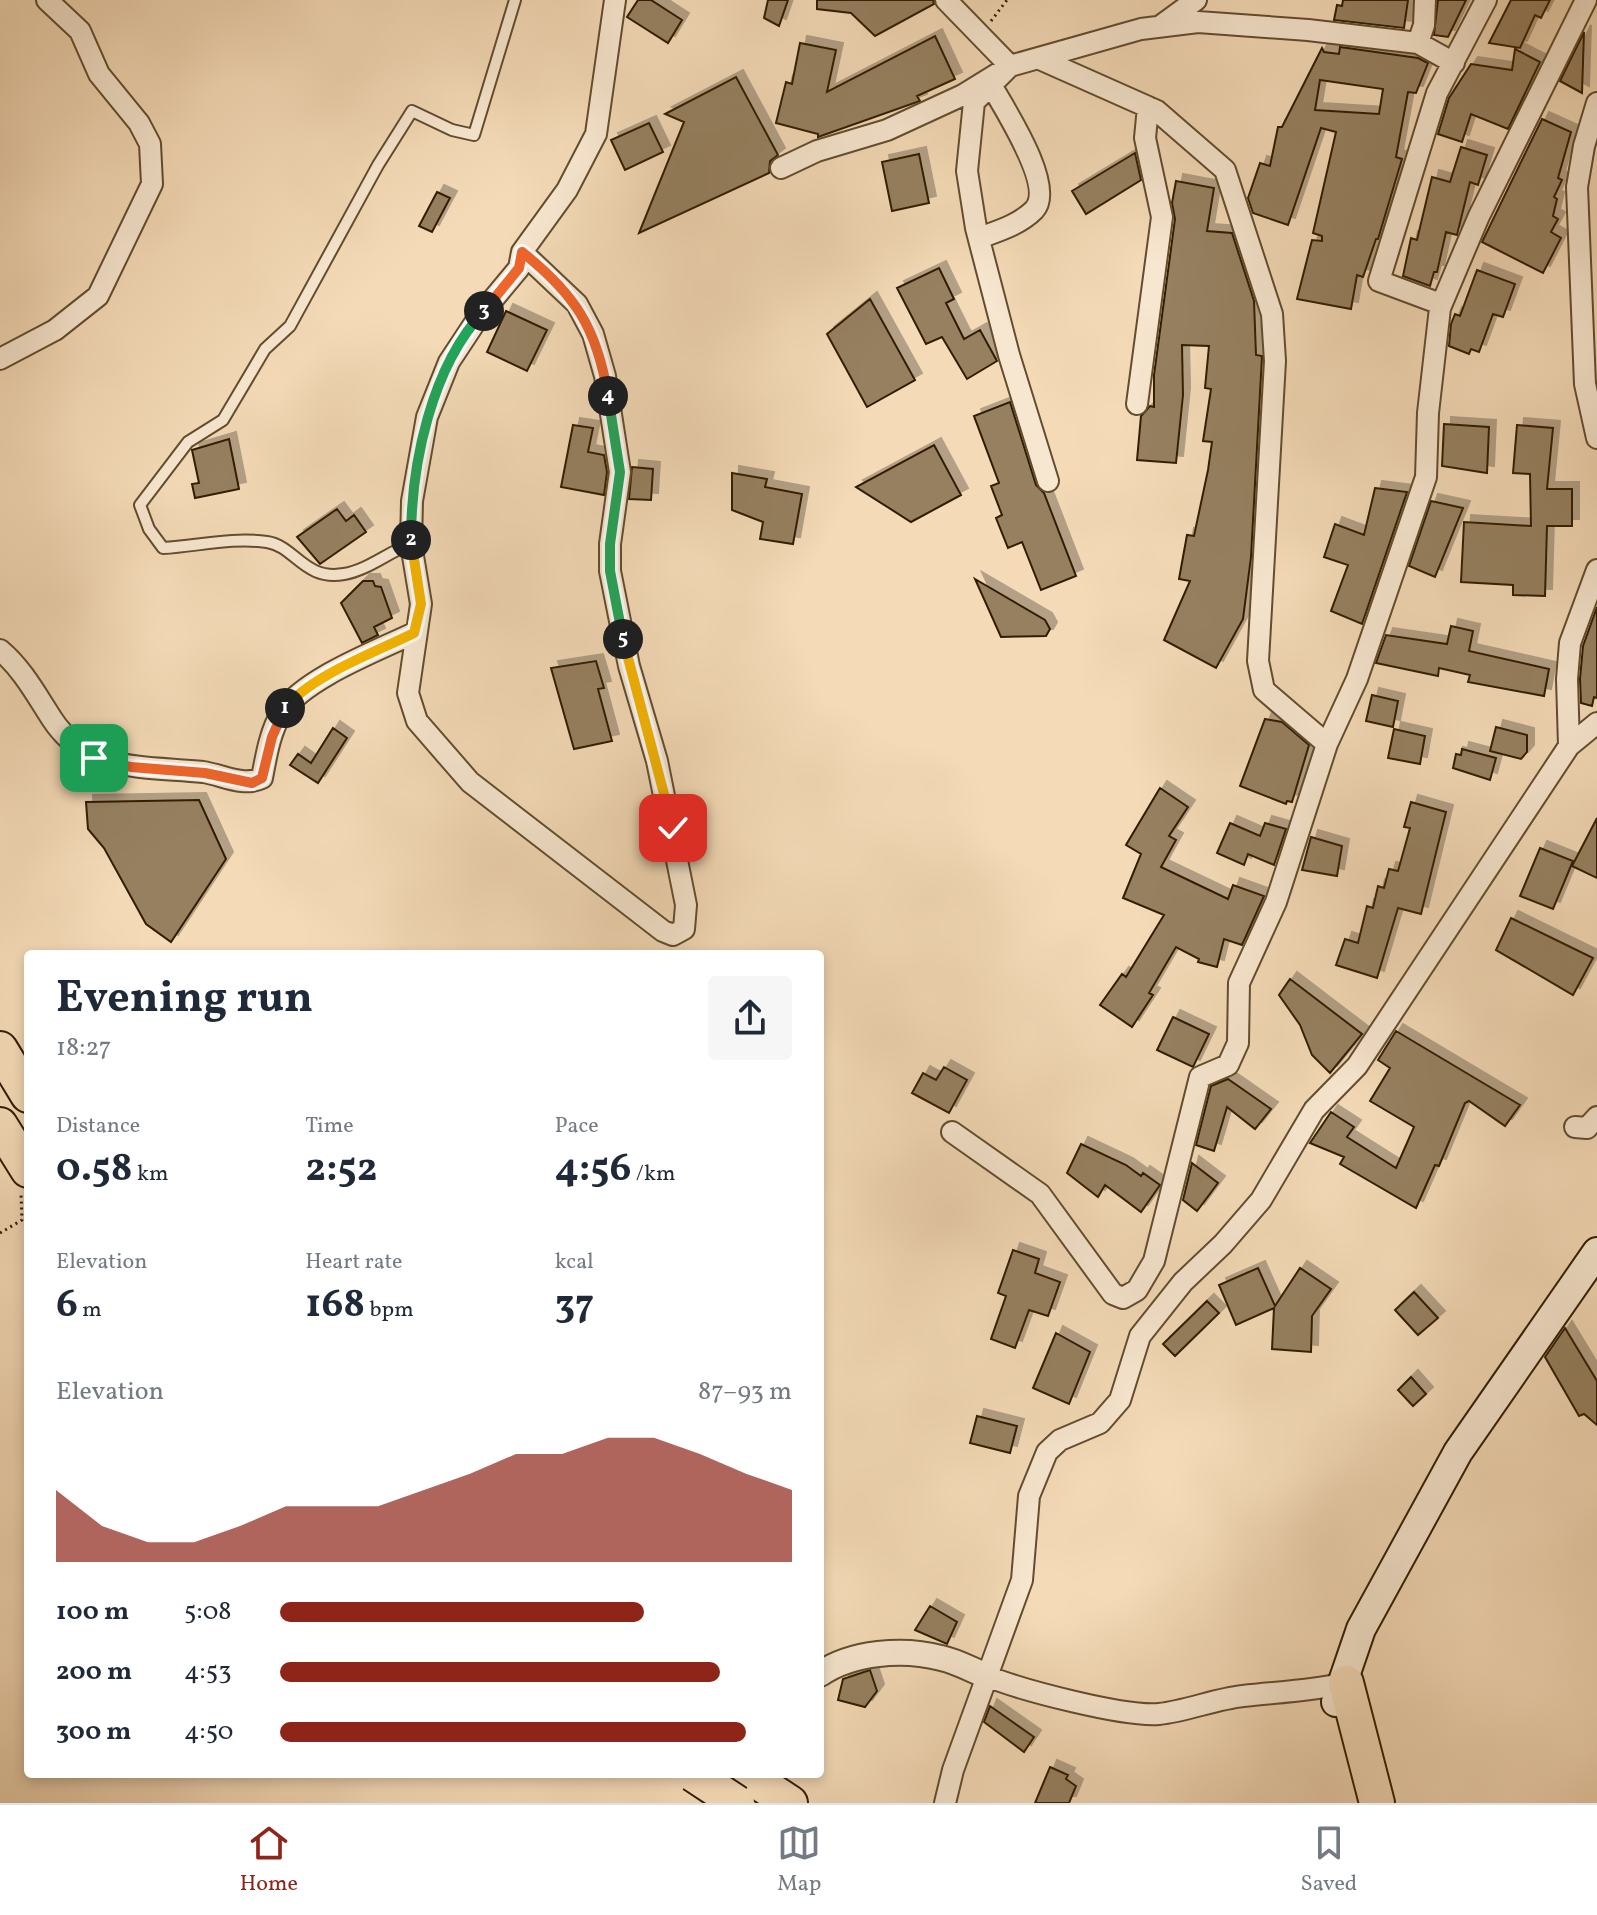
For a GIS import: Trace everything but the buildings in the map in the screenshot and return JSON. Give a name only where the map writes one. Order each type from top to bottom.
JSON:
[{"type":"highway","points":[[0,1049],[24,1088]]},
{"type":"highway","points":[[0,1125],[23,1163]]},
{"type":"highway","points":[[1346,1683],[1377,1803]]},
{"type":"highway","points":[[699,1778],[737,1803]]},
{"type":"highway","points":[[749,1778],[790,1803]]},
{"type":"main road","points":[[1365,1803],[1336,1701],[1346,1683],[1350,1654],[1458,1452],[1597,1252]]},
{"type":"street","points":[[0,359],[55,330],[98,296],[152,184],[150,144],[139,123],[99,74],[80,31],[47,0]]},
{"type":"street","points":[[522,252],[577,304],[593,334],[605,376],[620,472],[610,544],[610,571],[629,666],[673,828],[686,905],[684,929],[673,935],[663,931],[470,782],[417,721],[408,693],[414,633],[421,604],[411,544],[412,501],[422,435],[449,362],[470,328],[519,268],[522,252],[567,190],[596,134],[615,0]]},
{"type":"street","points":[[946,0],[1010,66]]},
{"type":"street","points":[[1159,27],[1196,0]]},
{"type":"street","points":[[1418,43],[1424,25],[1425,0]]},
{"type":"street","points":[[1440,308],[1438,303],[1379,281],[1424,128],[1486,0]]},
{"type":"street","points":[[952,1132],[1045,1199],[1113,1294],[1123,1298],[1137,1290],[1154,1261],[1200,1077],[1228,1065],[1238,1043],[1239,983],[1276,902],[1327,744],[1357,679],[1426,477],[1428,413],[1440,308],[1479,216],[1586,0]]},
{"type":"street","points":[[781,168],[817,151],[887,130],[963,95],[1010,66],[1114,34],[1198,22],[1418,43],[1454,63]]},
{"type":"street","points":[[1040,59],[1148,107],[1225,170],[1272,314],[1275,361],[1258,661],[1264,690],[1327,744]]},
{"type":"street","points":[[1010,66],[974,102],[967,171],[979,238],[1048,481]]},
{"type":"street","points":[[979,238],[1013,225],[1035,208],[1041,196],[1035,169],[991,85]]},
{"type":"street","points":[[1597,103],[1584,146],[1577,187],[1585,384],[1597,438]]},
{"type":"street","points":[[1137,404],[1162,217],[1145,138],[1148,107]]},
{"type":"street","points":[[1569,746],[1567,679],[1570,643],[1597,570]]},
{"type":"street","points":[[0,650],[27,681],[64,737],[94,758],[131,767],[205,773],[252,783],[262,778],[280,714],[294,697],[352,663],[414,633]]},
{"type":"street","points":[[945,1803],[953,1770],[1022,1580],[1029,1496],[1047,1452],[1060,1440],[1100,1423],[1120,1400],[1140,1336],[1183,1282],[1223,1244],[1261,1200],[1314,1110],[1357,1066],[1569,746],[1596,724]]},
{"type":"street","points":[[1575,1127],[1587,1128],[1597,1117]]},
{"type":"street","points":[[824,1672],[849,1658],[892,1655],[941,1658],[1011,1686],[1109,1707],[1159,1714],[1240,1696],[1303,1693],[1346,1683]]},
{"type":"street","points":[[722,1803],[740,1778]]},
{"type":"lane","points":[[411,544],[343,574],[315,572],[270,542],[220,541],[195,547],[163,548],[149,529],[140,505],[188,442],[223,420],[265,349],[290,326],[378,165],[412,111],[452,130],[474,135],[515,0]]},
{"type":"path","points":[[981,34],[1007,0]]},
{"type":"path","points":[[0,1233],[22,1220],[23,1163]]},
{"type":"route","points":[[94,758],[131,767],[205,773],[252,783],[262,778],[280,714],[294,697],[352,663],[414,633],[421,604],[411,544],[412,501],[427,417],[449,362],[470,328],[519,268],[522,252],[546,271],[577,304],[593,334],[605,376],[620,472],[610,544],[610,571],[629,666],[673,828]]}]
